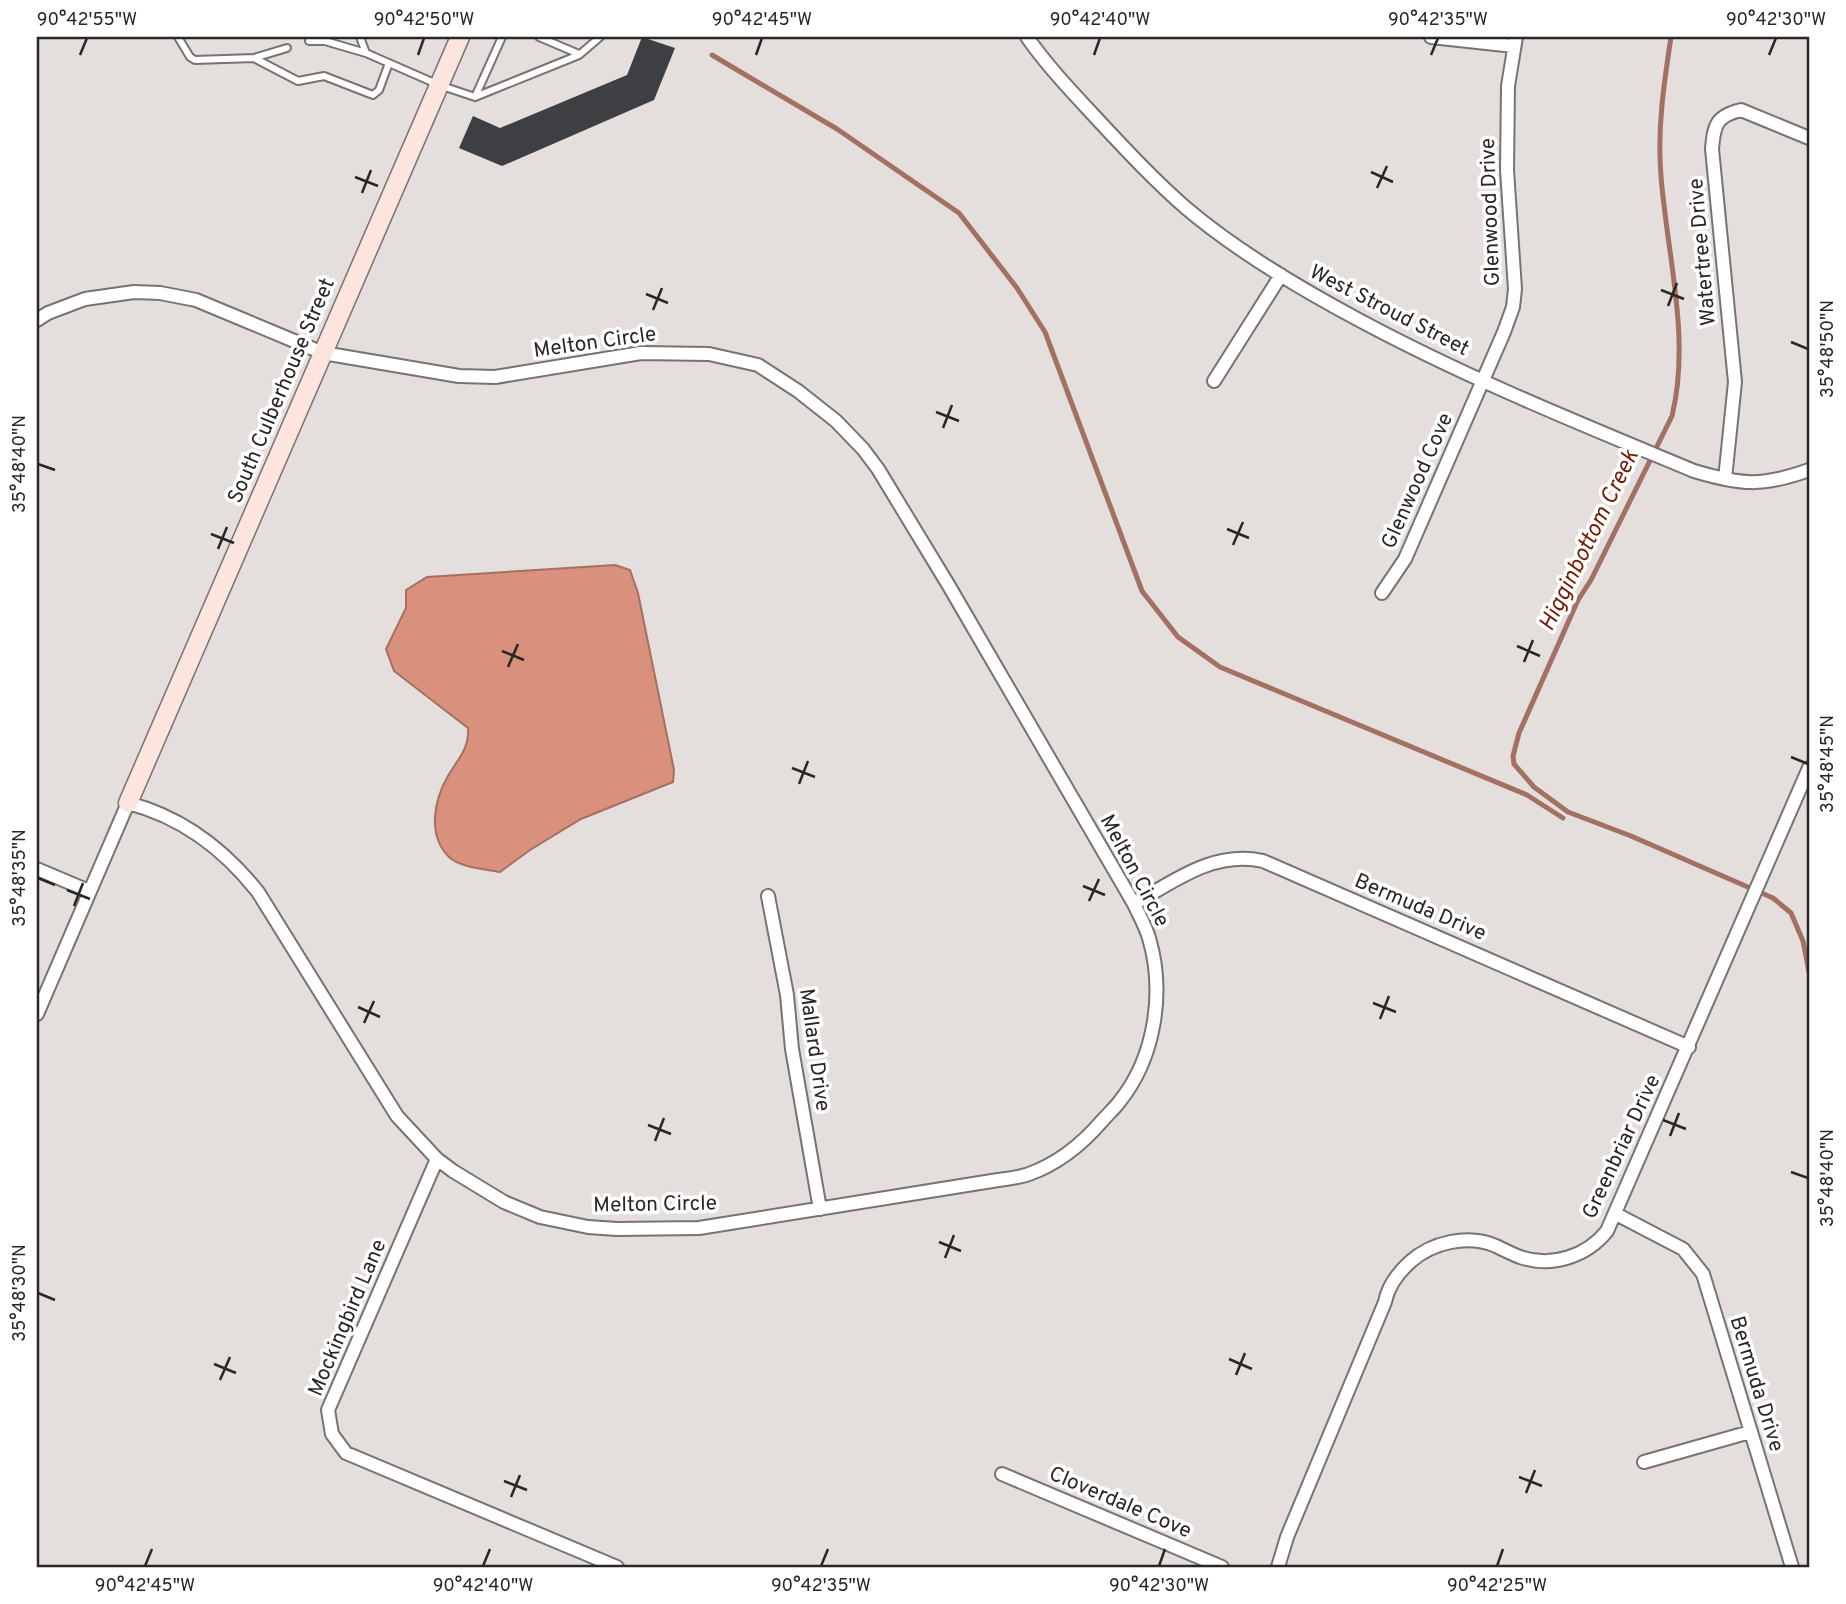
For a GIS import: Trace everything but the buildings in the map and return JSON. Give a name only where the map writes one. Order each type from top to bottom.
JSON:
[{"type":"street","name":"South Culberhouse Street","points":[[128,803],[460,37]]},
{"type":"street","name":"West Stroud Street","points":[[1027,37],[1071,91],[1138,164],[1187,209],[1238,248],[1319,299],[1483,381],[1694,471],[1755,483],[1770,482],[1809,470]]},
{"type":"street","points":[[1431,37],[1515,41]]},
{"type":"street","name":"Glenwood Drive","points":[[1483,381],[1508,324],[1514,289],[1507,170],[1508,86],[1515,41]]},
{"type":"street","name":"Watertree Drive","points":[[1726,479],[1735,382],[1712,149],[1714,131],[1724,116],[1741,110],[1809,138]]},
{"type":"street","points":[[1214,381],[1281,275]]},
{"type":"street","name":"Melton Circle","points":[[37,320],[85,299],[134,292],[160,293],[196,300],[323,353],[471,376],[495,377],[640,352],[732,357],[769,370],[836,421],[863,449],[949,586],[1134,904],[1149,936],[1156,966],[1154,1026],[1148,1050],[1119,1103],[1099,1126],[1070,1151],[1029,1174],[699,1228],[588,1227],[540,1217],[478,1188],[437,1159],[397,1116],[258,891],[243,873],[216,846],[185,824],[128,803]]},
{"type":"street","name":"Glenwood Cove","points":[[1382,593],[1405,559],[1483,381]]},
{"type":"street","name":"Greenbriar Drive","points":[[1278,1567],[1287,1538],[1387,1293],[1403,1268],[1442,1244],[1471,1241],[1539,1261],[1577,1255],[1596,1244],[1616,1214],[1809,768]]},
{"type":"street","points":[[37,1014],[128,803]]},
{"type":"street","name":"Bermuda Drive","points":[[1134,904],[1206,864],[1244,858],[1263,861],[1689,1047]]},
{"type":"street","points":[[37,869],[89,891]]},
{"type":"street","name":"Mallard Drive","points":[[768,896],[788,995],[792,1049],[820,1209]]},
{"type":"street","name":"Mockingbird Lane","points":[[437,1159],[328,1410],[332,1434],[346,1453],[617,1567]]},
{"type":"street","name":"Bermuda Drive","points":[[1616,1214],[1683,1249],[1703,1274],[1792,1567]]},
{"type":"street","points":[[1644,1462],[1750,1432]]},
{"type":"street","name":"Cloverdale Cove","points":[[1002,1474],[1222,1567]]},
{"type":"lane","points":[[178,37],[190,57],[195,60],[254,58],[287,48]]},
{"type":"lane","points":[[360,37],[366,53]]},
{"type":"lane","points":[[475,97],[502,37]]},
{"type":"lane","points":[[539,37],[579,55]]},
{"type":"lane","points":[[309,41],[325,41],[366,53],[439,85],[475,97],[579,55],[600,37]]},
{"type":"lane","points":[[254,58],[298,82],[324,76],[373,95],[379,90],[389,63]]},
{"type":"shaded area","points":[[615,565],[630,570],[638,593],[674,770],[673,782],[581,819],[500,872],[473,868],[454,861],[442,848],[438,838],[435,828],[436,806],[443,785],[465,748],[468,728],[394,671],[386,649],[406,608],[406,590],[427,577]]},
{"type":"waterway","name":"Higginbottom Creek","points":[[1671,37],[1660,141],[1661,176],[1678,327],[1677,387],[1672,416],[1591,580],[1578,600],[1519,733],[1513,756],[1514,764],[1534,787],[1568,812],[1631,836],[1773,898],[1791,913],[1803,941],[1809,972]]},
{"type":"waterway","points":[[712,55],[837,129],[959,213],[1017,288],[1045,332],[1142,591],[1178,637],[1220,667],[1527,795],[1563,818]]}]
